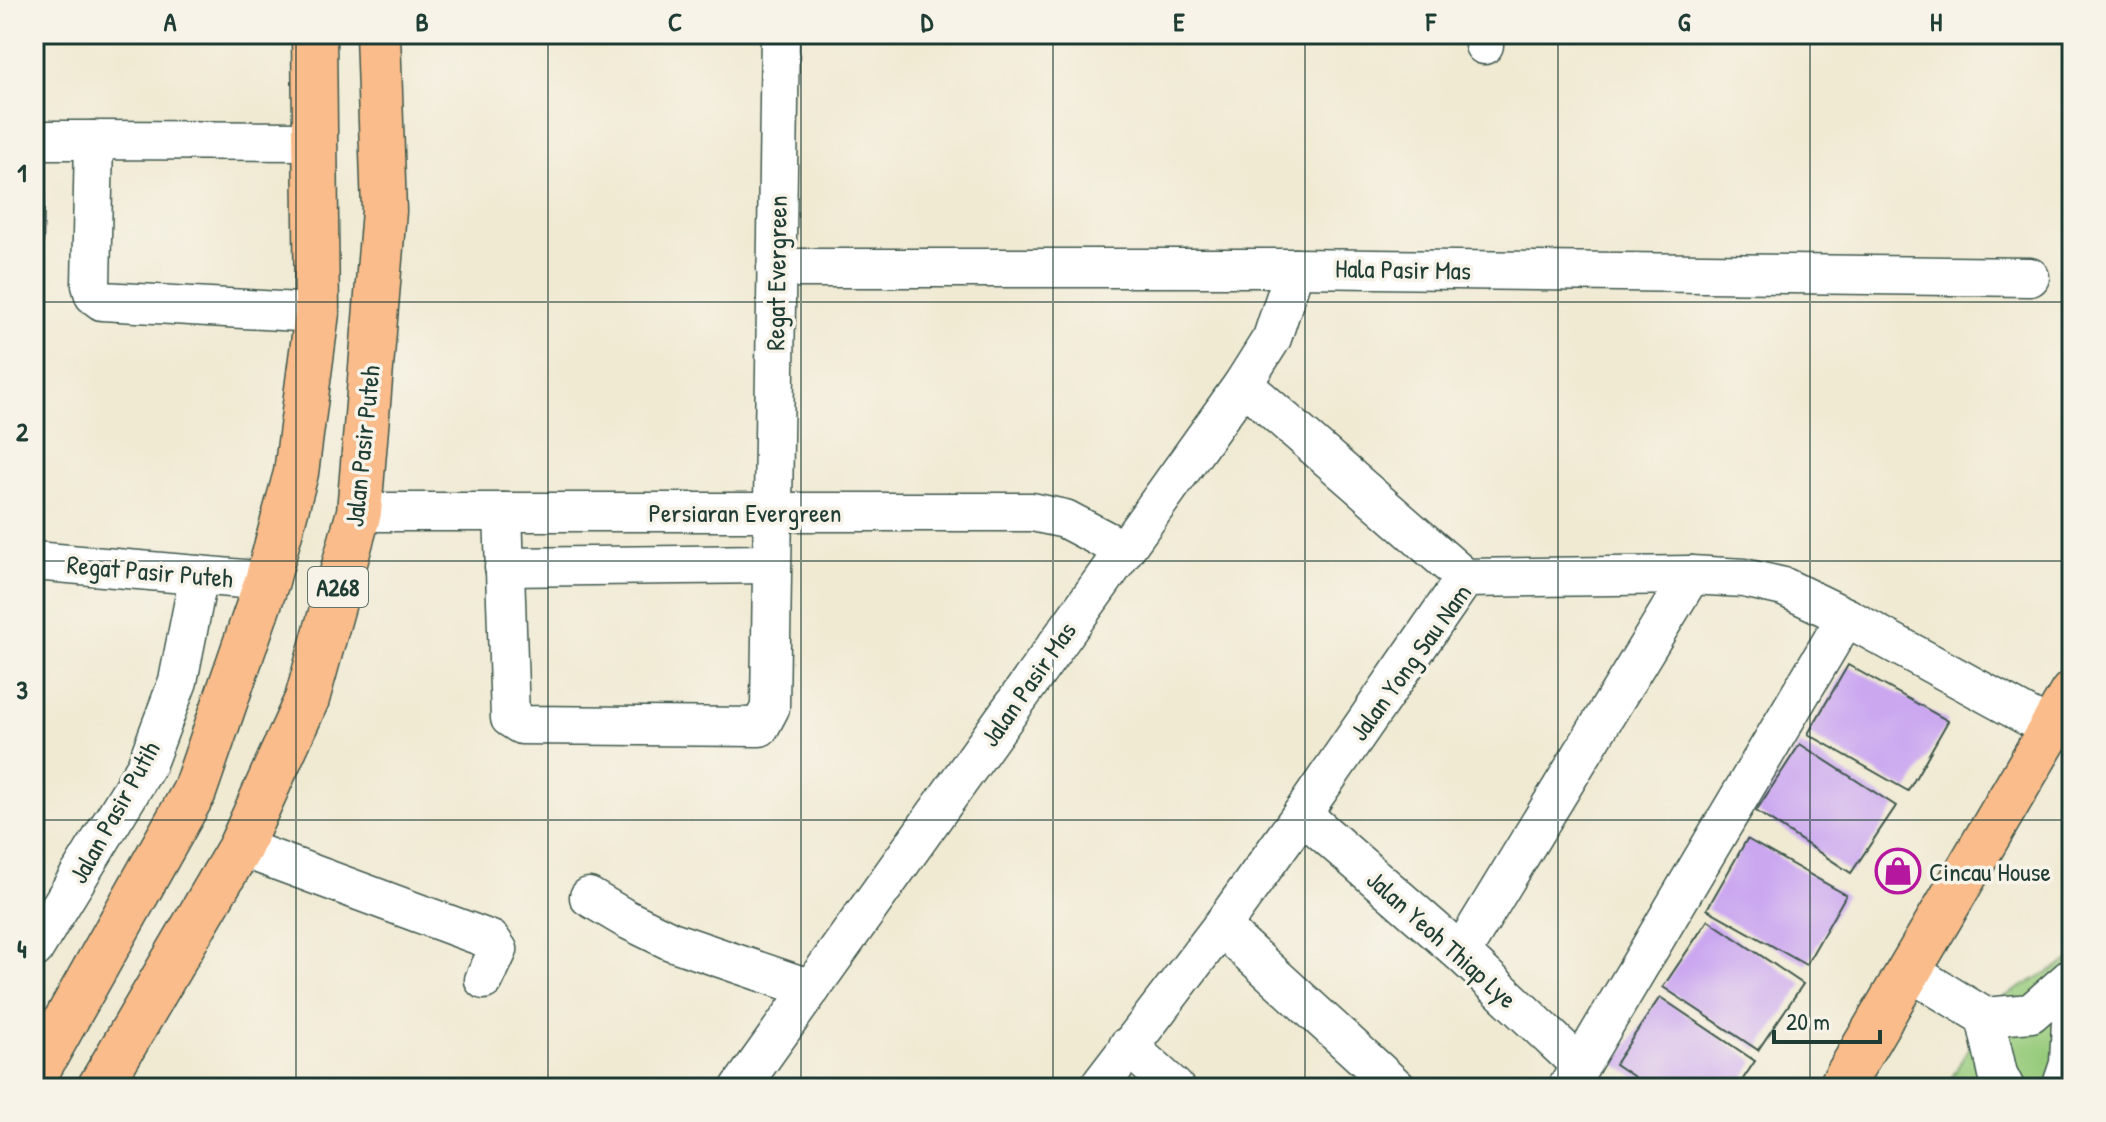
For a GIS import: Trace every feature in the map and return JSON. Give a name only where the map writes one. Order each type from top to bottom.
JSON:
[{"type":"main road","name":"A268","points":[[34,1077],[194,792],[267,581],[296,473],[317,313],[314,34]]},
{"type":"main road","name":"Jalan Pasir Puteh","points":[[99,1088],[240,847],[307,699],[359,512],[384,211],[378,34]]},
{"type":"main road","points":[[1840,1088],[2062,711]]},
{"type":"street","name":"Regat Evergreen","points":[[504,567],[510,718],[521,725],[760,727],[770,708],[780,34]]},
{"type":"street","points":[[34,140],[317,141]]},
{"type":"street","points":[[94,140],[91,285],[94,295],[102,301],[317,313]]},
{"type":"street","name":"Hala Pasir Mas","points":[[776,268],[1295,268],[2030,277]]},
{"type":"street","name":"Jalan Pasir Mas","points":[[740,1088],[1243,384],[1272,338],[1295,268]]},
{"type":"street","points":[[1243,384],[1465,578]]},
{"type":"street","name":"Persiaran Evergreen","points":[[359,512],[1032,512],[1065,519],[1124,550]]},
{"type":"street","points":[[503,512],[504,567],[771,564]]},
{"type":"street","name":"Regat Pasir Puteh","points":[[34,561],[267,581]]},
{"type":"street","name":"Jalan Pasir Putih","points":[[34,949],[146,766],[178,681],[199,575]]},
{"type":"street","points":[[1461,953],[1691,575]]},
{"type":"street","name":"Jalan Yong Sau Nam","points":[[1098,1088],[1221,927],[1465,578],[1691,575],[1744,578],[1784,587],[2062,711]]},
{"type":"street","points":[[1574,1077],[1846,617]]},
{"type":"street","name":"Jalan Yeoh Thiap Lye","points":[[1302,814],[1461,953],[1574,1077]]},
{"type":"street","points":[[240,847],[491,940],[498,950],[484,980]]},
{"type":"street","points":[[589,897],[671,941],[811,989]]},
{"type":"street","points":[[1221,927],[1397,1088]]},
{"type":"street","points":[[1909,971],[1985,1017],[2031,1013],[2072,977]]},
{"type":"street","points":[[2061,1088],[2069,1064],[2072,999]]},
{"type":"street","points":[[1985,1017],[1998,1074],[2005,1088]]},
{"type":"street","points":[[1128,1046],[1175,1088]]},
{"type":"green space","points":[[2072,959],[2072,1088],[1946,1088],[1994,1002]]},
{"type":"building","points":[[34,162],[45,163],[42,289],[34,289]]},
{"type":"building","points":[[1848,665],[1948,721],[1908,791],[1808,734]]},
{"type":"building","points":[[1800,744],[1896,806],[1851,873],[1756,811]]},
{"type":"building","points":[[1747,839],[1846,895],[1806,965],[1707,909]]},
{"type":"building","points":[[1708,920],[1803,984],[1758,1050],[1663,987]]},
{"type":"building","points":[[1660,997],[1755,1061],[1737,1088],[1651,1088],[1615,1064]]},
{"type":"place","name":"Cincau House","points":[[1898,871]]}]
